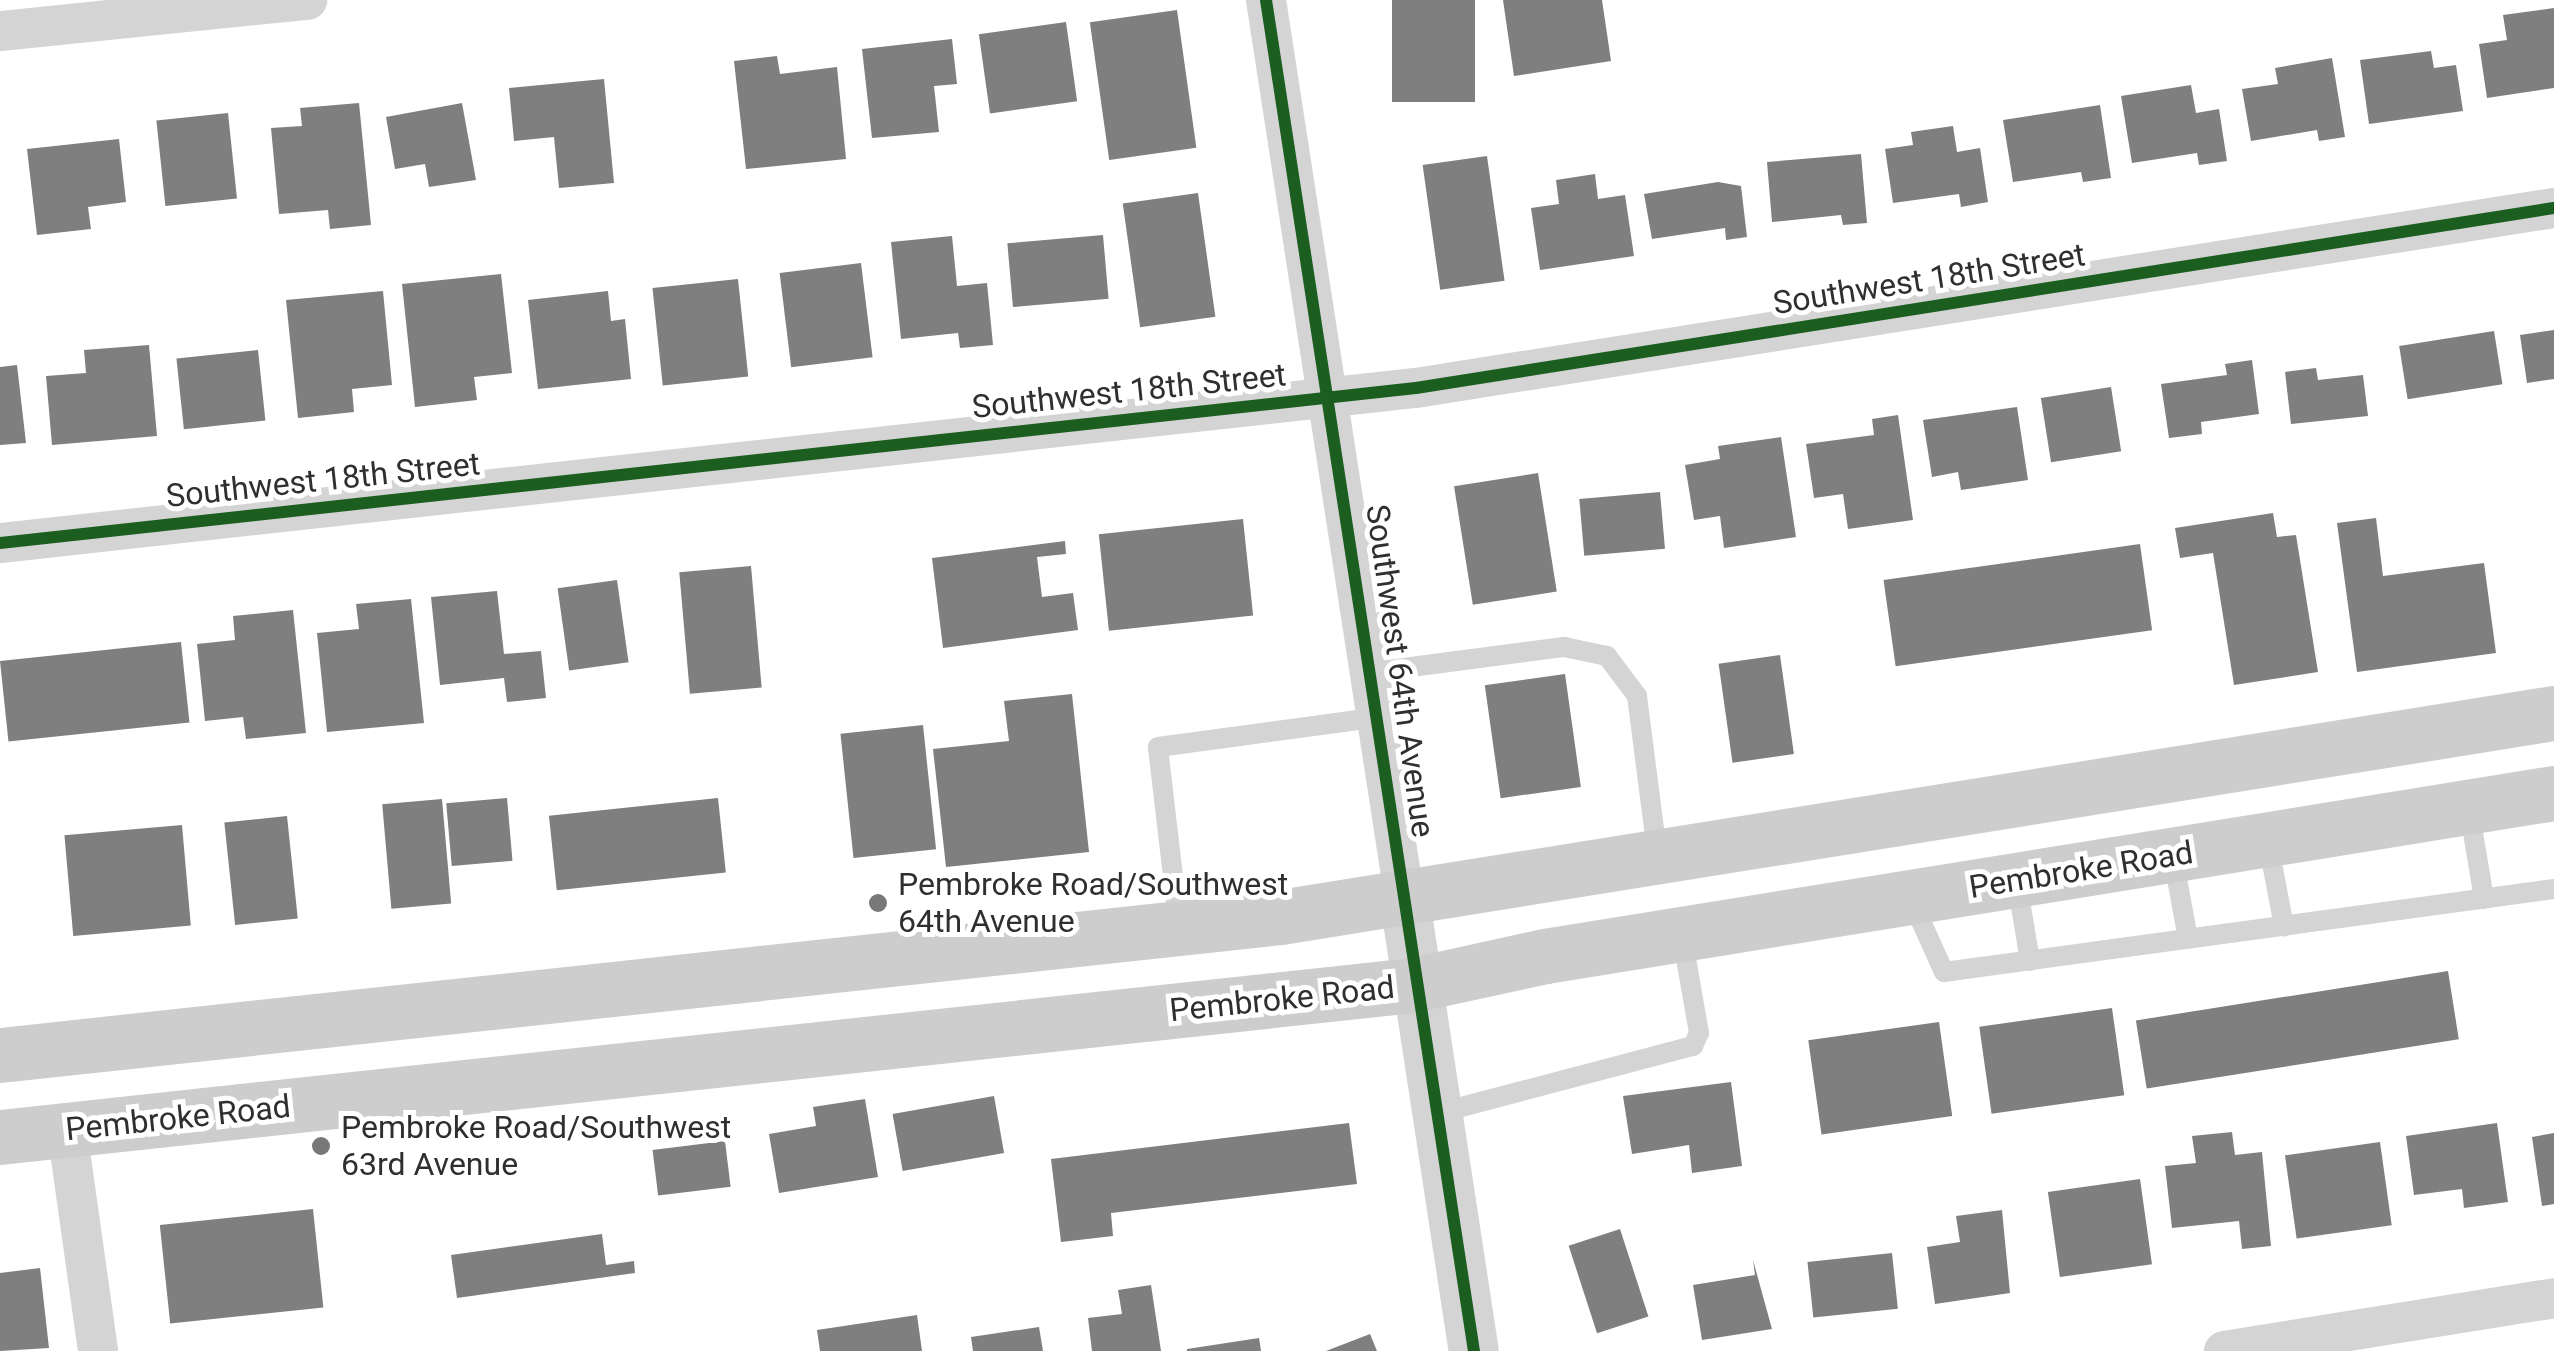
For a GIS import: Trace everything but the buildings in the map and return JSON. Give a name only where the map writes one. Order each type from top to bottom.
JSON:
[{"type":"main road","points":[[0,1056],[1179,929],[1658,859],[2554,714]]},
{"type":"main road","name":"Pembroke Road","points":[[0,1137],[1412,985],[1682,934],[2554,793]]},
{"type":"main road","points":[[67,1130],[156,1067],[697,1008],[805,972]]},
{"type":"street","points":[[0,32],[307,0]]},
{"type":"street","name":"Southwest 64th Avenue","points":[[1266,0],[1380,717],[1412,985],[1474,1351]]},
{"type":"street","name":"Southwest 18th Street","points":[[0,543],[1332,396],[2554,208]]},
{"type":"street","points":[[67,1130],[98,1351]]},
{"type":"street","points":[[2224,1351],[2554,1298]]},
{"type":"lane","points":[[1372,672],[1564,648],[1618,664],[1637,696],[1658,859]]},
{"type":"lane","points":[[1179,929],[1158,747],[1380,717]]},
{"type":"lane","points":[[2468,807],[2484,899]]},
{"type":"lane","points":[[2267,840],[2284,927]]},
{"type":"lane","points":[[2173,855],[2188,939]]},
{"type":"lane","points":[[2017,880],[2030,961]]},
{"type":"lane","points":[[1910,897],[1944,972],[2554,889]]},
{"type":"lane","points":[[1434,1114],[1693,1046],[1700,1033],[1682,934]]},
{"type":"cycle path","points":[[1266,0],[1474,1351]]},
{"type":"cycle path","points":[[0,543],[1416,388],[2554,208]]},
{"type":"place","name":"Pembroke Road/Southwest 64th Avenue","points":[[878,903]]},
{"type":"place","name":"Pembroke Road/Southwest 63rd Avenue","points":[[321,1146]]}]
